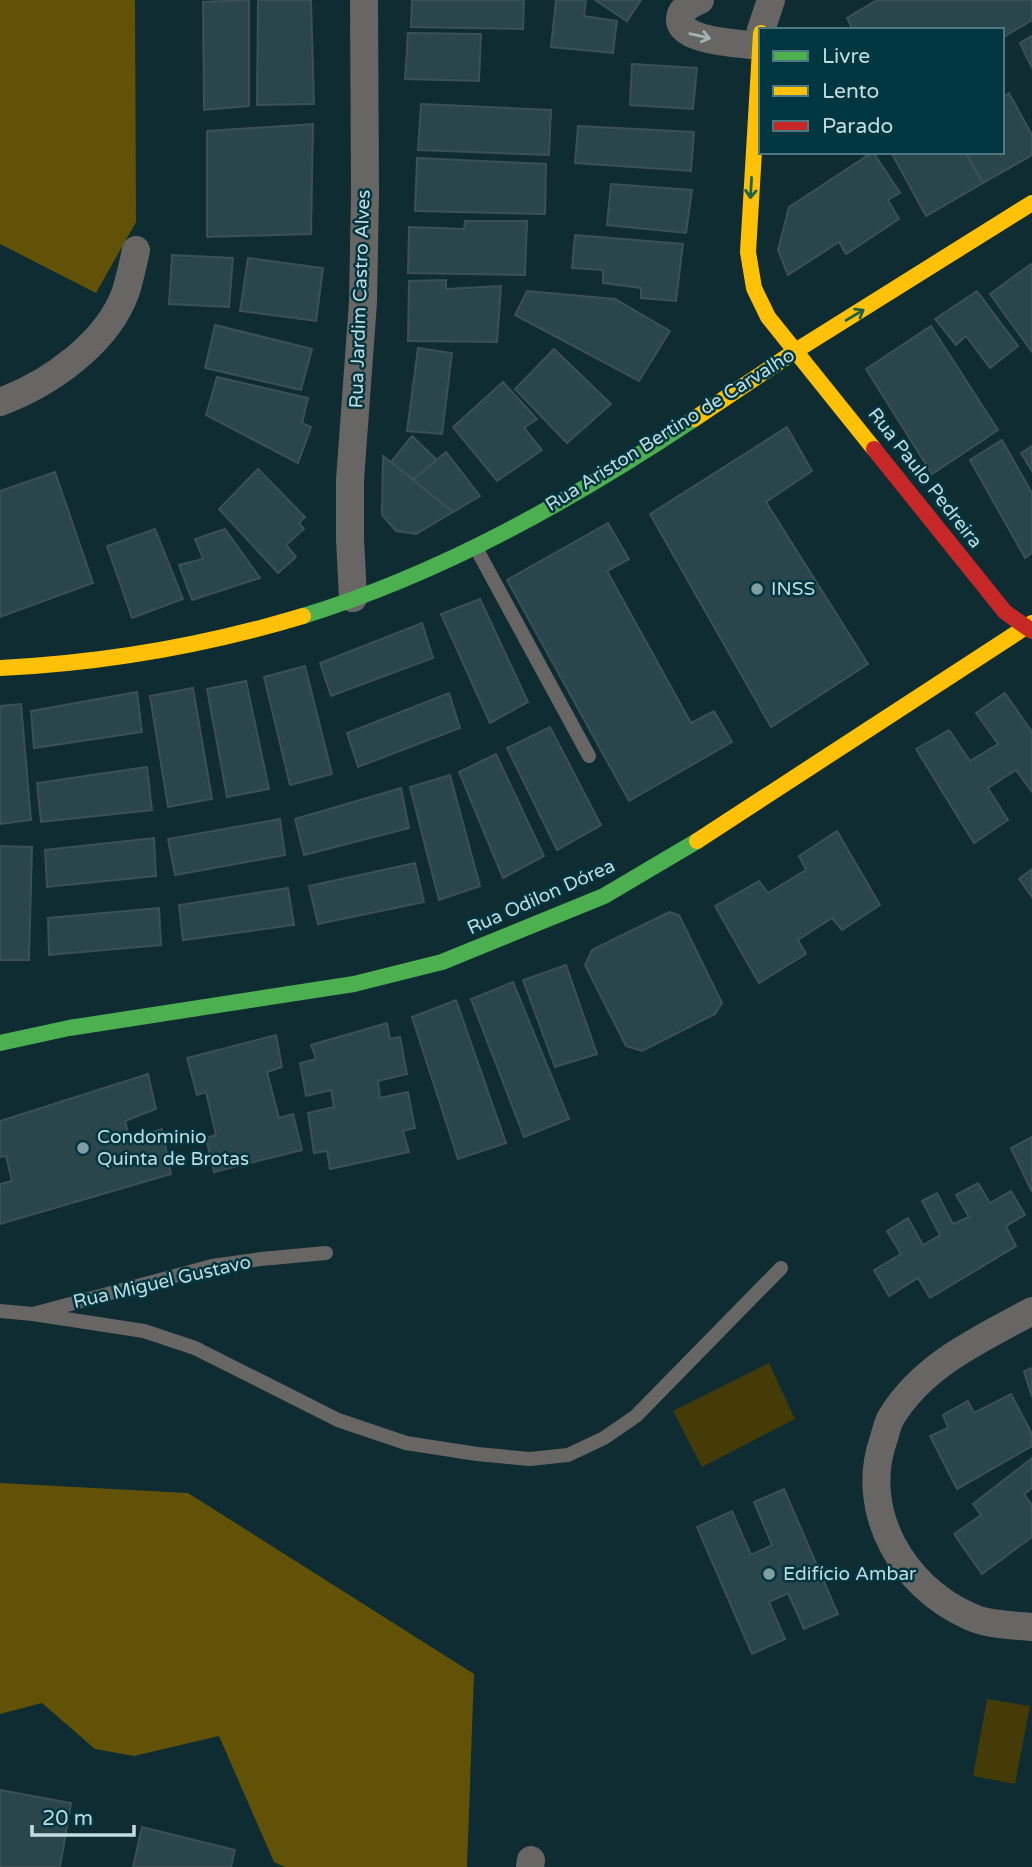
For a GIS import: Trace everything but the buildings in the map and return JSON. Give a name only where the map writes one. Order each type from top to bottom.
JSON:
[{"type":"street","name":"Rua Jardim Castro Alves","points":[[353,598],[349,539],[350,480],[362,302],[365,208],[364,0]]},
{"type":"street","points":[[700,0],[681,13],[679,21],[682,30],[689,35],[702,38],[759,36]]},
{"type":"street","points":[[762,28],[771,0]]},
{"type":"street","name":"Rua Paulo Pedreira","points":[[759,54],[748,252],[754,288],[768,317],[1004,612],[1030,627]]},
{"type":"street","name":"Rua Ariston Bertino de Carvalho","points":[[0,668],[145,655],[218,640],[296,620],[416,575],[610,472],[797,350],[1032,203]]},
{"type":"street","points":[[0,402],[62,371],[101,335],[125,294],[136,250]]},
{"type":"street","name":"Rua Odilon Dórea","points":[[0,1043],[69,1028],[354,984],[442,962],[520,932],[604,896],[692,844],[1030,627]]},
{"type":"street","points":[[0,1027],[69,1028]]},
{"type":"street","points":[[1032,1311],[955,1354],[920,1380],[891,1417],[876,1460],[879,1512],[895,1552],[916,1579],[943,1602],[971,1618],[1032,1627]]},
{"type":"lane","points":[[475,546],[589,756]]},
{"type":"lane","name":"Rua Miguel Gustavo","points":[[0,1311],[33,1314],[212,1266],[326,1253]]},
{"type":"lane","points":[[33,1314],[144,1331],[195,1348],[338,1420],[406,1443],[530,1459],[568,1455],[604,1438],[636,1416],[780,1268]]},
{"type":"shaded area","points":[[0,0],[135,0],[136,222],[96,293],[0,244]]},
{"type":"shaded area","points":[[769,1363],[795,1419],[702,1467],[673,1411]]},
{"type":"shaded area","points":[[0,1483],[188,1493],[474,1674],[467,1867],[285,1867],[274,1862],[219,1736],[134,1756],[95,1749],[42,1703],[0,1714]]},
{"type":"shaded area","points":[[987,1699],[1030,1706],[1015,1784],[973,1776]]},
{"type":"traffic: fast","points":[[303,616],[406,578],[505,532],[601,478],[694,419]]},
{"type":"traffic: fast","points":[[0,1043],[69,1028],[354,984],[442,962],[604,896],[697,841]]},
{"type":"traffic: slow","points":[[759,67],[748,252],[754,288],[768,317],[874,449]]},
{"type":"traffic: slow","points":[[694,419],[797,350],[1032,203]]},
{"type":"traffic: slow","points":[[0,668],[77,662],[153,651],[228,636],[303,616]]},
{"type":"traffic: slow","points":[[697,841],[1032,623]]},
{"type":"traffic: jam","points":[[874,449],[1005,612],[1032,631]]},
{"type":"place","name":"INSS","points":[[757,589]]},
{"type":"place","name":"Condominio Quinta de Brotas","points":[[83,1148]]},
{"type":"place","name":"Edifício Ambar","points":[[769,1574]]}]
